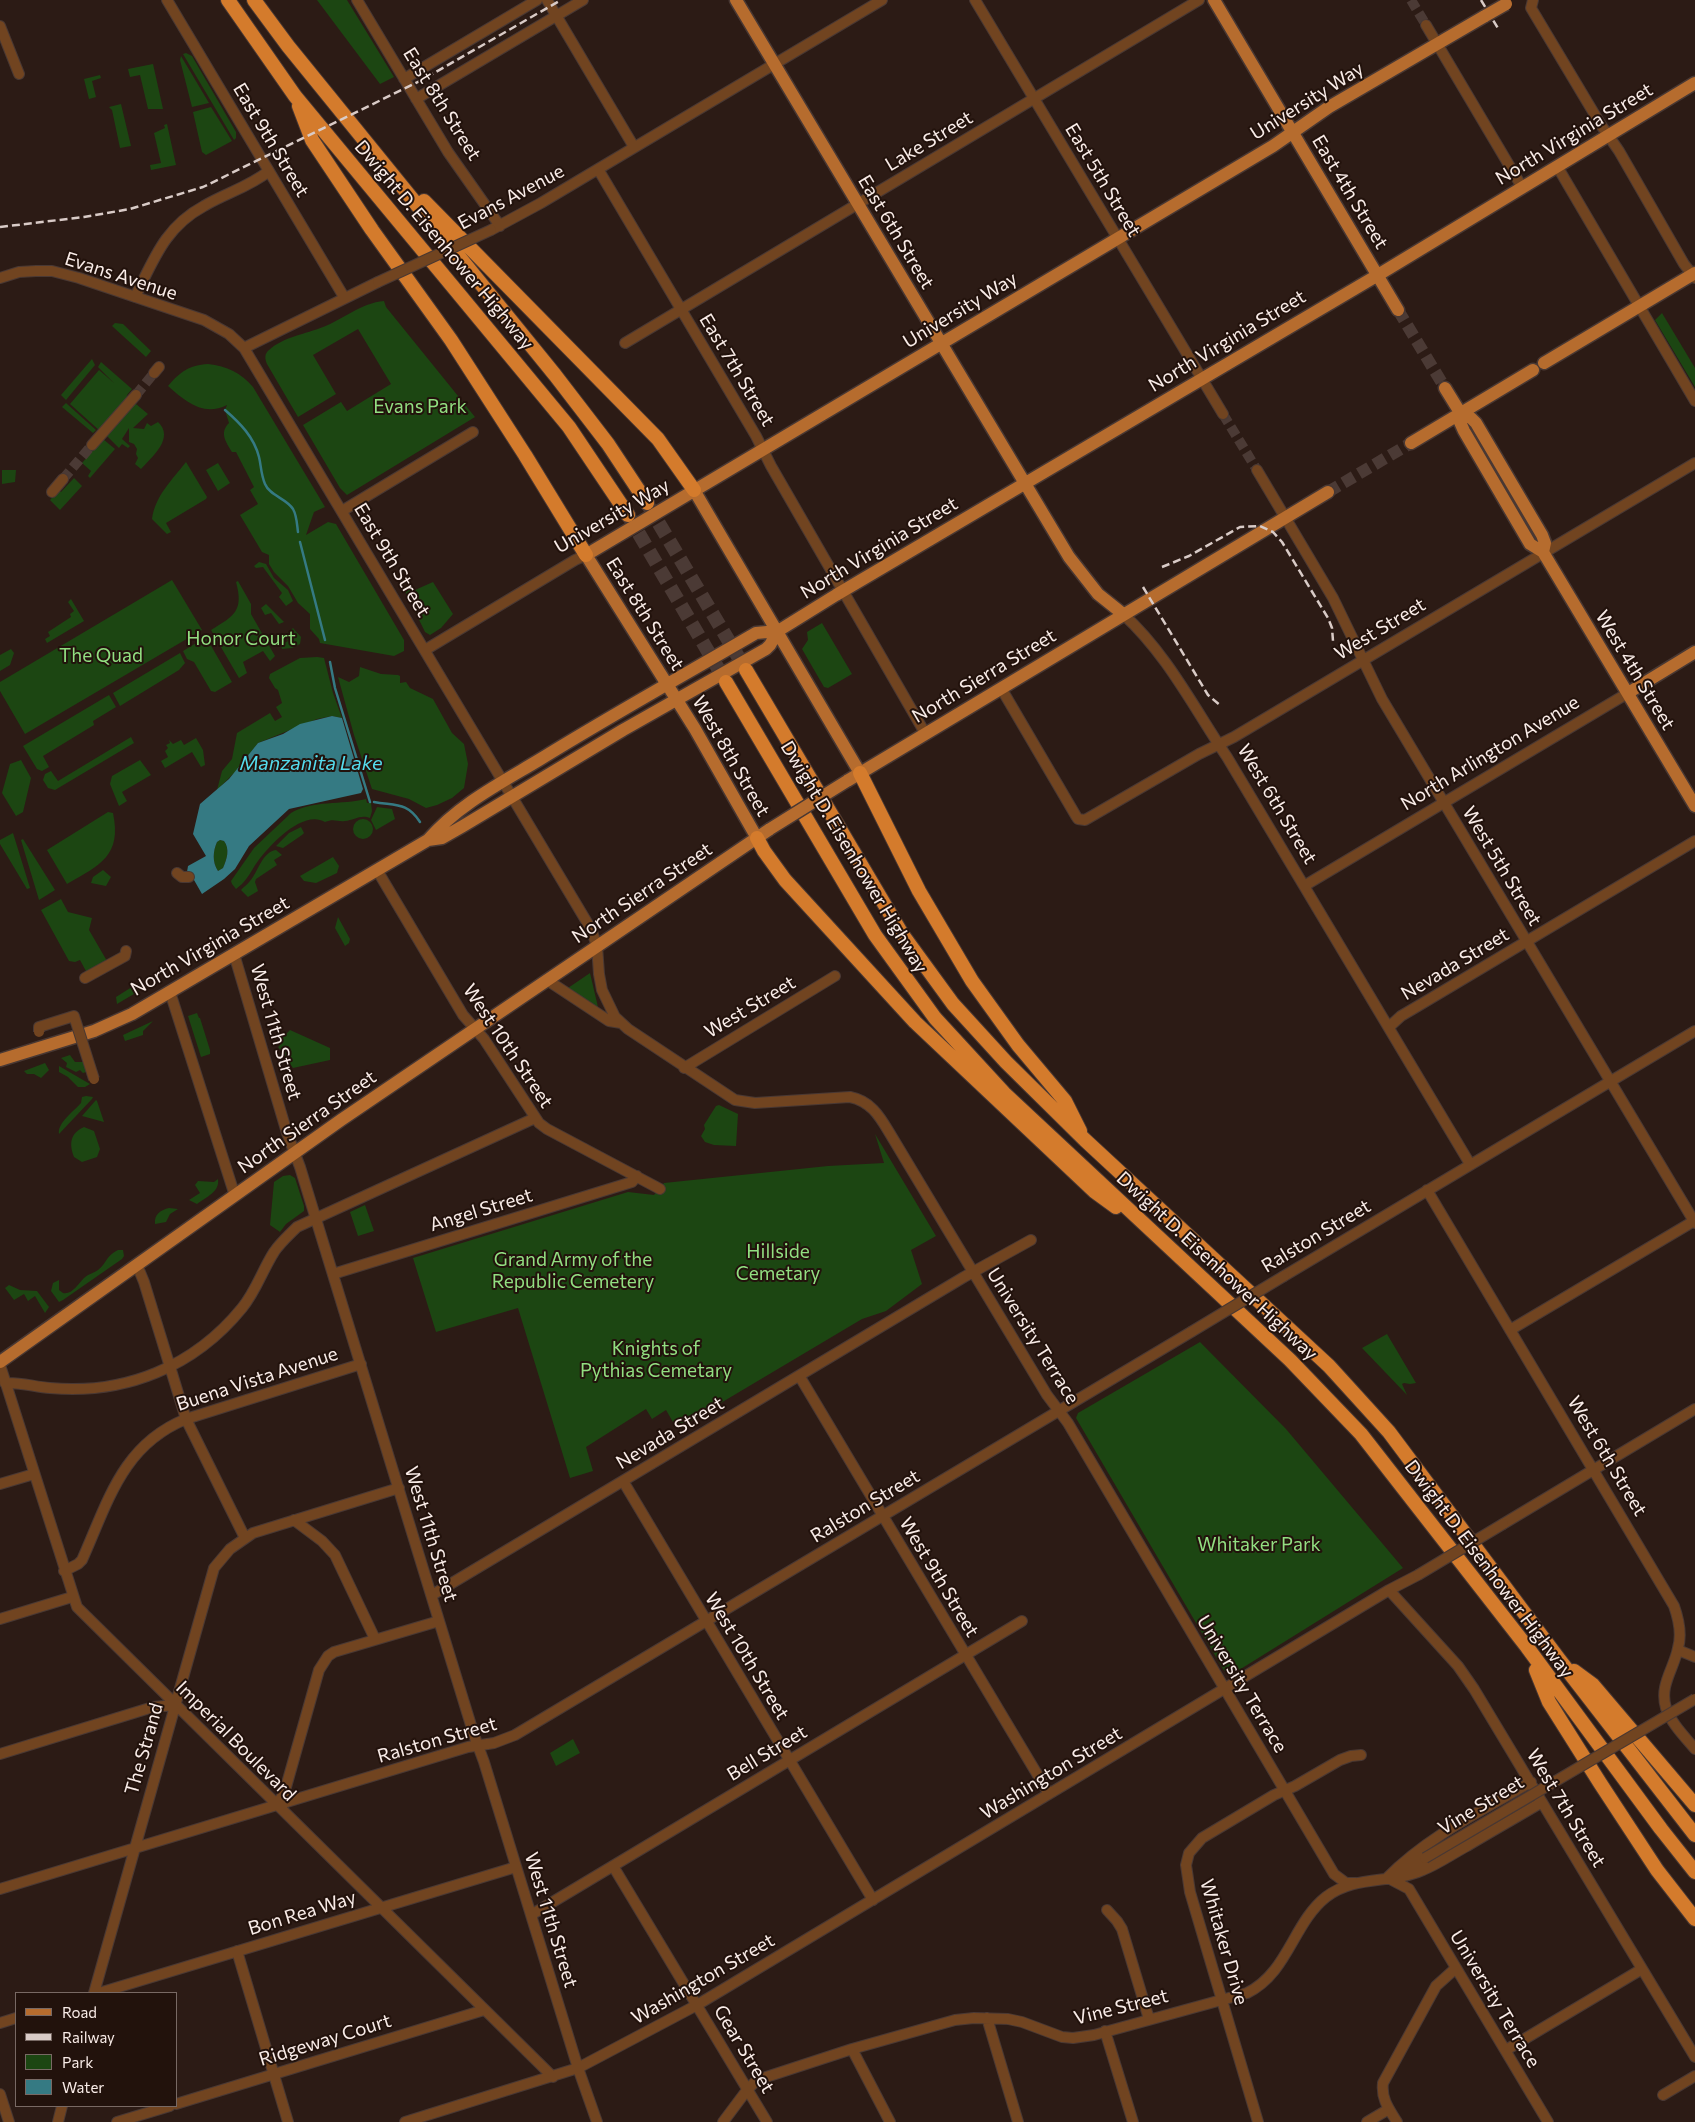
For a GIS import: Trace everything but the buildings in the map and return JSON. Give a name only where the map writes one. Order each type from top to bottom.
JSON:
[{"type":"highway","name":"Dwight D. Eisenhower Highway","points":[[228,0],[295,96],[548,400],[628,515]]},
{"type":"highway","name":"Dwight D. Eisenhower Highway","points":[[254,0],[288,46],[555,376],[608,444],[647,503]]},
{"type":"highway","points":[[295,96],[312,140],[372,230],[447,334],[525,455],[586,555]]},
{"type":"highway","points":[[375,152],[658,439],[694,490]]},
{"type":"highway","name":"Dwight D. Eisenhower Highway","points":[[746,670],[902,934],[926,969],[982,1037],[1085,1140],[1329,1366],[1363,1402],[1389,1432],[1558,1658],[1695,1835]]},
{"type":"highway","name":"Dwight D. Eisenhower Highway","points":[[726,682],[875,935],[935,1018],[1004,1093],[1290,1360],[1361,1434],[1528,1647],[1661,1829],[1695,1872]]},
{"type":"highway","points":[[860,773],[919,890],[962,964],[988,1005],[1066,1101],[1085,1140]]},
{"type":"highway","points":[[757,838],[785,880],[915,1022],[1094,1191],[1191,1267]]},
{"type":"highway","points":[[1528,1647],[1549,1702],[1632,1833],[1657,1870],[1695,1919]]},
{"type":"highway","points":[[1558,1658],[1593,1685],[1695,1805]]},
{"type":"main road","name":"East 6th Street","points":[[736,0],[940,343],[1026,483]]},
{"type":"main road","name":"East 4th Street","points":[[1214,0],[1378,274]]},
{"type":"main road","name":"University Way","points":[[586,555],[1273,146],[1316,115],[1510,2]]},
{"type":"main road","name":"North Virginia Street","points":[[508,789],[672,692],[766,649],[778,631],[843,590],[1695,84]]},
{"type":"main road","points":[[1378,274],[1398,310]]},
{"type":"main road","points":[[1544,363],[1638,306],[1694,275]]},
{"type":"main road","points":[[1411,444],[1532,370]]},
{"type":"main road","name":"West 4th Street","points":[[1445,388],[1461,414],[1460,422],[1464,431],[1530,544],[1543,552],[1695,806]]},
{"type":"main road","name":"West 6th Street","points":[[1026,483],[1078,570],[1098,594],[1123,614]]},
{"type":"main road","points":[[694,490],[860,773]]},
{"type":"main road","name":"North Sierra Street","points":[[0,1363],[295,1153],[770,829],[847,780],[1328,492]]},
{"type":"main road","name":"East 8th Street","points":[[586,555],[672,692]]},
{"type":"main road","name":"North Virginia Street","points":[[0,1060],[99,1029],[132,1014],[428,840],[442,838],[508,789],[672,692],[756,632],[778,631]]},
{"type":"main road","name":"North Arlington Avenue","points":[[1628,693],[1695,652]]},
{"type":"main road","name":"West 8th Street","points":[[672,692],[725,779],[757,838]]},
{"type":"street","name":"East 9th Street","points":[[167,0],[344,297]]},
{"type":"street","name":"East 8th Street","points":[[357,0],[404,80],[496,228]]},
{"type":"street","points":[[404,80],[537,0]]},
{"type":"street","points":[[547,0],[634,147]]},
{"type":"street","points":[[416,99],[583,0]]},
{"type":"street","name":"Evans Avenue","points":[[0,278],[19,272],[52,271],[78,278],[212,323],[229,334],[244,348],[344,297],[496,228],[882,0]]},
{"type":"street","name":"East 5th Street","points":[[975,0],[1202,378]]},
{"type":"street","name":"Lake Street","points":[[625,343],[1199,0]]},
{"type":"street","points":[[1533,0],[1531,8],[1694,275]]},
{"type":"street","points":[[0,26],[19,74]]},
{"type":"street","points":[[1426,26],[1522,187]]},
{"type":"street","points":[[1556,166],[1695,401]]},
{"type":"street","name":"East 7th Street","points":[[598,169],[763,449],[843,590]]},
{"type":"street","points":[[135,297],[167,235],[187,216],[254,183],[269,171]]},
{"type":"street","name":"East 9th Street","points":[[244,348],[508,789]]},
{"type":"street","points":[[1202,378],[1223,414]]},
{"type":"street","points":[[92,445],[136,394]]},
{"type":"street","points":[[342,511],[473,432]]},
{"type":"street","name":"West Street","points":[[1001,688],[1076,816],[1081,820],[1088,819],[1199,754],[1219,745],[1695,463]]},
{"type":"street","name":"West 5th Street","points":[[1257,470],[1333,598],[1382,699],[1694,1222]]},
{"type":"street","points":[[52,492],[63,480]]},
{"type":"street","name":"University Way","points":[[425,650],[586,555]]},
{"type":"street","points":[[843,590],[925,733]]},
{"type":"street","name":"West 6th Street","points":[[1123,614],[1146,637],[1170,668],[1219,745],[1470,1164]]},
{"type":"street","name":"North Arlington Avenue","points":[[1304,886],[1628,693]]},
{"type":"street","points":[[508,789],[591,929],[597,946]]},
{"type":"street","name":"Nevada Street","points":[[1389,1027],[1409,1011],[1695,841]]},
{"type":"street","name":"West 10th Street","points":[[378,870],[464,1015],[476,1029],[542,1127],[660,1189]]},
{"type":"street","points":[[177,873],[182,877],[189,877]]},
{"type":"street","name":"University Terrace","points":[[597,946],[599,974],[604,997],[612,1012],[621,1023],[726,1096],[744,1103],[850,1097],[864,1102],[880,1117],[973,1273],[1058,1411],[1068,1423],[1334,1874],[1346,1883],[1356,1884]]},
{"type":"street","points":[[85,978],[125,956],[126,952]]},
{"type":"street","name":"West 11th Street","points":[[234,954],[439,1621],[578,2068],[597,2122]]},
{"type":"street","name":"West Street","points":[[684,1068],[835,976]]},
{"type":"street","points":[[547,980],[609,1021],[621,1023]]},
{"type":"street","points":[[170,992],[235,1196]]},
{"type":"street","points":[[39,1032],[38,1027],[74,1016],[94,1079]]},
{"type":"street","name":"Ralston Street","points":[[0,1889],[478,1745],[494,1743],[514,1735],[1695,1031]]},
{"type":"street","points":[[5,1383],[17,1382],[50,1388],[92,1389],[132,1382],[170,1367],[189,1357],[219,1334],[251,1296],[274,1251],[297,1227],[535,1118]]},
{"type":"street","name":"Angel Street","points":[[333,1274],[632,1182],[637,1176]]},
{"type":"street","name":"West 6th Street","points":[[1427,1190],[1674,1606],[1680,1628],[1678,1650],[1666,1678],[1664,1701],[1669,1714],[1693,1743]]},
{"type":"street","points":[[1510,1330],[1694,1222]]},
{"type":"street","name":"Nevada Street","points":[[432,1595],[1031,1240]]},
{"type":"street","points":[[137,1265],[144,1282],[186,1419],[245,1538]]},
{"type":"street","name":"Imperial Boulevard","points":[[0,1363],[64,1571],[77,1607],[553,2077]]},
{"type":"street","name":"Buena Vista Avenue","points":[[64,1571],[82,1560],[112,1488],[138,1453],[162,1431],[186,1419],[361,1364]]},
{"type":"street","name":"West 9th Street","points":[[800,1377],[1049,1794]]},
{"type":"street","name":"Washington Street","points":[[404,2122],[578,2068],[697,2005],[1389,1590],[1418,1575],[1695,1410]]},
{"type":"street","points":[[0,1484],[34,1474]]},
{"type":"street","name":"West 10th Street","points":[[623,1481],[873,1900]]},
{"type":"street","name":"The Strand","points":[[94,1992],[214,1568],[230,1549],[245,1538],[294,1520],[399,1488]]},
{"type":"street","points":[[294,1520],[322,1541],[336,1555],[375,1639]]},
{"type":"street","name":"West 7th Street","points":[[1389,1590],[1466,1677],[1695,2058]]},
{"type":"street","points":[[0,1619],[72,1596]]},
{"type":"street","points":[[276,1805],[284,1794],[322,1663],[334,1652],[439,1621]]},
{"type":"street","name":"Bell Street","points":[[531,1915],[1022,1621]]},
{"type":"street","points":[[1678,1650],[1695,1657]]},
{"type":"street","name":"Vine Street","points":[[1387,1878],[1425,1858],[1695,1699]]},
{"type":"street","points":[[0,1754],[153,1707],[175,1704]]},
{"type":"street","name":"Whitaker Drive","points":[[1258,2122],[1187,1878],[1186,1865],[1189,1853],[1202,1838],[1285,1790],[1340,1760],[1361,1755]]},
{"type":"street","name":"Vine Street","points":[[1387,1878],[1404,1860],[1421,1847],[1530,1782]]},
{"type":"street","name":"Vine Street","points":[[723,2122],[747,2090],[758,2080],[936,2024],[955,2020],[987,2018],[1022,2022],[1062,2037],[1074,2038],[1247,1993],[1267,1981],[1324,1898],[1342,1887],[1412,1875],[1429,1868],[1542,1802]]},
{"type":"street","name":"Gear Street","points":[[613,1866],[767,2122]]},
{"type":"street","name":"Bon Rea Way","points":[[103,1992],[516,1867]]},
{"type":"street","name":"University Terrace","points":[[1387,1878],[1408,1889],[1548,2122]]},
{"type":"street","points":[[1107,1910],[1122,1929],[1150,2019]]},
{"type":"street","points":[[237,1951],[288,2122]]},
{"type":"street","points":[[1397,2122],[1382,2092],[1386,2075],[1436,1986],[1456,1968]]},
{"type":"street","points":[[1506,2050],[1642,1968]]},
{"type":"street","name":"Ridgeway Court","points":[[178,2103],[484,2010]]},
{"type":"street","points":[[0,2023],[15,2018]]},
{"type":"street","points":[[987,2018],[1018,2122]]},
{"type":"street","points":[[1105,2031],[1133,2122]]},
{"type":"street","points":[[852,2050],[890,2122]]},
{"type":"street","points":[[1663,2095],[1695,2076]]},
{"type":"street","points":[[0,2094],[8,2122]]},
{"type":"street","points":[[58,2122],[62,2107]]},
{"type":"street","points":[[117,2122],[167,2107]]},
{"type":"street","points":[[1367,2122],[1389,2109]]},
{"type":"green space","points":[[317,0],[347,0],[394,77],[380,84]]},
{"type":"green space","points":[[186,53],[192,56],[236,132],[234,140],[183,54]]},
{"type":"green space","points":[[181,56],[209,103],[192,107],[180,60]]},
{"type":"green space","points":[[153,64],[163,109],[148,109],[140,75],[130,77],[128,69]]},
{"type":"green space","points":[[100,75],[101,78],[92,81],[96,97],[89,99],[84,79]]},
{"type":"green space","points":[[121,104],[131,146],[120,148],[112,110],[109,107]]},
{"type":"green space","points":[[211,107],[232,141],[206,155],[202,152],[193,112]]},
{"type":"green space","points":[[167,124],[176,165],[151,170],[150,165],[161,163],[154,133],[165,128],[164,125]]},
{"type":"green space","name":"Evans Park","points":[[384,301],[386,307],[475,417],[347,495],[340,488],[303,425],[341,402],[347,411],[391,384],[358,329],[313,355],[336,394],[298,417],[265,358],[269,350],[281,342],[331,324],[360,308]]},
{"type":"green space","points":[[1662,313],[1695,368],[1695,387],[1655,320]]},
{"type":"green space","points":[[115,323],[123,324],[151,351],[146,357],[112,326]]},
{"type":"green space","points":[[92,359],[95,365],[66,400],[61,395]]},
{"type":"green space","points":[[101,362],[132,389],[127,395],[126,402],[100,431],[70,404],[99,370],[114,383],[98,367]]},
{"type":"green space","points":[[208,364],[221,366],[233,371],[253,387],[325,507],[314,512],[306,535],[328,522],[336,524],[404,640],[404,651],[394,656],[320,643],[319,639],[310,629],[310,614],[298,603],[288,586],[274,572],[269,564],[269,555],[262,552],[240,515],[258,504],[250,490],[254,487],[236,452],[232,452],[224,438],[224,430],[229,423],[225,410],[227,405],[210,409],[195,406],[168,386],[185,370]]},
{"type":"green space","points":[[66,403],[96,430],[93,433],[62,407]]},
{"type":"green space","points":[[136,404],[148,414],[133,428],[144,429],[147,423],[151,426],[158,422],[163,428],[164,434],[160,447],[141,469],[135,464],[138,458],[136,454],[137,449],[134,444],[129,442],[129,428],[122,439],[130,446],[128,448],[122,444],[119,448],[106,435],[131,406]]},
{"type":"green space","points":[[103,439],[115,449],[90,478],[88,476],[91,471],[82,463]]},
{"type":"green space","points":[[186,462],[207,497],[166,523],[171,532],[167,534],[152,519],[154,511],[160,496]]},
{"type":"green space","points":[[218,463],[230,483],[218,491],[206,470]]},
{"type":"green space","points":[[2,470],[16,470],[15,482],[2,484]]},
{"type":"green space","points":[[74,478],[82,486],[60,510],[50,500],[58,490],[61,492]]},
{"type":"green space","points":[[259,562],[266,564],[274,578],[288,590],[293,601],[286,606],[279,597],[282,593],[263,567],[256,568],[254,566]]},
{"type":"green space","name":"The Quad","points":[[172,580],[202,630],[25,734],[0,691],[0,682]]},
{"type":"green space","name":"Honor Court","points":[[238,581],[251,604],[251,614],[275,656],[270,661],[263,651],[243,662],[247,673],[239,678],[211,630],[226,621],[235,612],[239,600],[236,582]]},
{"type":"green space","points":[[433,582],[453,614],[441,628],[430,635],[425,632],[405,591],[411,588],[415,590]]},
{"type":"green space","points":[[71,599],[84,621],[47,643],[45,639],[50,636],[48,632],[71,617],[70,614],[74,611],[68,602]]},
{"type":"green space","points":[[266,604],[284,622],[279,624],[271,613],[265,615],[261,608]]},
{"type":"green space","points":[[822,623],[852,674],[828,688],[824,687],[802,649],[808,640],[807,632]]},
{"type":"green space","points":[[293,628],[301,637],[300,644],[292,648],[282,649],[281,645],[288,641],[285,635]]},
{"type":"green space","points":[[206,637],[232,682],[215,692],[211,691],[194,662],[187,659],[183,651]]},
{"type":"green space","points":[[11,649],[14,653],[10,665],[0,671],[0,655]]},
{"type":"green space","points":[[180,653],[185,663],[179,670],[120,706],[113,693]]},
{"type":"green space","points":[[300,658],[324,658],[342,718],[332,716],[317,719],[258,743],[238,769],[217,790],[222,771],[232,759],[237,733],[270,713],[275,721],[282,717],[276,707],[282,703],[278,690],[269,678],[270,674]]},
{"type":"green space","points":[[360,667],[381,674],[398,675],[400,676],[400,683],[406,682],[410,688],[433,699],[452,733],[464,744],[468,764],[464,788],[452,798],[426,808],[409,799],[372,789],[354,735],[338,677],[349,682],[359,676]]},
{"type":"green space","points":[[109,695],[116,707],[93,721],[94,725],[43,756],[49,767],[42,771],[37,769],[23,746]]},
{"type":"green space","points":[[131,737],[134,743],[55,790],[48,788],[43,780],[45,774],[51,771],[58,781]]},
{"type":"green space","points":[[196,738],[203,750],[205,765],[201,767],[192,752],[165,768],[161,761],[168,757],[165,751],[168,748],[166,745],[170,743],[169,740],[173,744],[181,740],[184,745]]},
{"type":"green space","points":[[21,760],[31,778],[23,812],[16,816],[2,793],[10,764]]},
{"type":"green space","points":[[140,760],[151,775],[122,792],[127,801],[119,806],[110,784],[112,776]]},
{"type":"green space","points":[[366,799],[367,803],[371,803],[372,811],[370,818],[364,817],[345,821],[331,820],[325,822],[316,819],[297,824],[270,846],[242,884],[236,889],[232,884],[231,881],[254,848],[291,813],[318,804]]},
{"type":"green space","points":[[377,807],[392,809],[395,819],[376,830],[371,820]]},
{"type":"green space","points":[[108,812],[113,813],[115,828],[111,849],[98,865],[67,884],[47,850]]},
{"type":"green space","points":[[363,819],[370,822],[373,829],[370,836],[363,839],[356,836],[353,829],[356,822]]},
{"type":"green space","points":[[301,827],[304,833],[302,835],[283,848],[276,846],[289,833]]},
{"type":"green space","points":[[13,833],[30,888],[27,889],[0,844],[0,840]]},
{"type":"green space","points":[[23,839],[55,890],[39,900],[21,840]]},
{"type":"green space","points":[[220,840],[226,844],[227,854],[223,868],[218,871],[214,860],[214,853],[217,842]]},
{"type":"green space","points":[[276,850],[282,855],[274,860],[277,865],[256,879],[258,891],[248,897],[241,890],[253,877],[267,854]]},
{"type":"green space","points":[[333,857],[339,866],[337,873],[316,883],[304,881],[300,876]]},
{"type":"green space","points":[[103,870],[111,877],[106,886],[91,883],[93,877]]},
{"type":"green space","points":[[61,899],[68,912],[92,918],[89,930],[107,961],[87,973],[80,960],[75,962],[69,961],[41,910]]},
{"type":"green space","points":[[338,917],[350,939],[349,943],[345,946],[335,928]]},
{"type":"green space","points":[[590,973],[598,1007],[568,988]]},
{"type":"green space","points":[[135,985],[139,991],[117,1004],[116,997]]},
{"type":"green space","points":[[197,1013],[210,1050],[210,1054],[201,1057],[188,1016]]},
{"type":"green space","points":[[153,1021],[143,1031],[143,1035],[125,1041],[123,1035]]},
{"type":"green space","points":[[290,1030],[330,1048],[330,1060],[293,1068],[278,1047],[281,1044],[281,1039]]},
{"type":"green space","points":[[70,1055],[75,1062],[86,1062],[89,1071],[83,1073],[80,1070],[76,1072],[66,1067],[67,1063],[61,1058]]},
{"type":"green space","points":[[45,1063],[49,1070],[41,1078],[34,1074],[27,1074],[24,1071]]},
{"type":"green space","points":[[59,1066],[90,1084],[85,1087],[78,1087],[68,1077],[59,1072]]},
{"type":"green space","points":[[82,1097],[93,1097],[59,1134],[63,1121],[81,1103]]},
{"type":"green space","points":[[97,1101],[104,1122],[82,1116]]},
{"type":"green space","points":[[719,1105],[738,1114],[736,1146],[714,1145],[705,1142],[701,1136],[705,1129],[704,1125],[716,1106]]},
{"type":"green space","points":[[84,1127],[94,1131],[100,1149],[97,1157],[82,1162],[74,1157],[71,1143],[76,1132]]},
{"type":"green space","name":"Hillside Cemetary","points":[[875,1134],[936,1236],[911,1250],[922,1284],[886,1311],[862,1319],[677,1429],[666,1410],[652,1419],[646,1409],[586,1447],[593,1471],[570,1478],[518,1308],[436,1332],[413,1258],[628,1192],[654,1195],[664,1183],[828,1166],[884,1163]]},
{"type":"green space","points":[[290,1175],[295,1178],[304,1211],[286,1224],[280,1232],[270,1225],[274,1182],[283,1176]]},
{"type":"green space","points":[[218,1179],[215,1191],[197,1204],[189,1200],[200,1193],[195,1185],[198,1181],[214,1182]]},
{"type":"green space","points":[[365,1205],[374,1231],[358,1236],[350,1212]]},
{"type":"green space","points":[[169,1208],[178,1209],[170,1214],[166,1222],[155,1224],[159,1213]]},
{"type":"green space","points":[[118,1250],[123,1250],[124,1256],[122,1259],[59,1302],[51,1291],[53,1283],[59,1280],[59,1290],[63,1293],[69,1292],[86,1277],[98,1270]]},
{"type":"green space","points":[[9,1285],[20,1290],[37,1291],[49,1307],[45,1313],[35,1296],[28,1301],[24,1294],[14,1300],[5,1288]]},
{"type":"green space","points":[[1387,1334],[1416,1383],[1402,1384],[1407,1395],[1362,1348]]},
{"type":"green space","name":"Whitaker Park","points":[[1200,1342],[1286,1429],[1403,1568],[1231,1675],[1228,1675],[1223,1669],[1076,1418],[1078,1413]]},
{"type":"green space","points":[[573,1739],[580,1753],[556,1766],[550,1753]]},
{"type":"water","name":"Manzanita Lake","points":[[332,716],[342,718],[363,789],[361,793],[289,809],[249,846],[235,869],[202,894],[190,873],[187,872],[188,866],[206,856],[193,834],[200,804],[229,779],[258,743],[283,734],[300,724]],"holes":[[[220,840],[224,841],[227,847],[227,858],[223,868],[218,871],[214,860],[215,849],[217,842]]]},
{"type":"waterway","points":[[225,410],[241,425],[254,443],[265,484],[270,491],[293,509],[298,532]]},
{"type":"waterway","points":[[300,542],[325,640]]},
{"type":"waterway","points":[[330,662],[335,688],[370,802]]},
{"type":"waterway","points":[[374,802],[406,808],[420,822]]},
{"type":"tunnel","points":[[1411,0],[1426,25]]},
{"type":"tunnel","points":[[1398,310],[1445,388]]},
{"type":"tunnel","points":[[136,395],[154,373]]},
{"type":"tunnel","points":[[1223,414],[1257,470]]},
{"type":"tunnel","points":[[1328,492],[1411,443]]},
{"type":"tunnel","points":[[63,479],[92,445]]},
{"type":"tunnel","points":[[648,505],[746,670]]},
{"type":"tunnel","points":[[628,515],[726,682]]},
{"type":"railway","points":[[0,227],[84,217],[130,209],[203,187],[422,80],[561,0]]},
{"type":"railway","points":[[1481,0],[1499,30]]},
{"type":"railway","points":[[1162,567],[1189,556],[1240,527],[1260,526],[1273,532],[1282,542],[1328,618],[1332,628],[1333,641]]},
{"type":"railway","points":[[1143,587],[1208,695],[1221,706]]},
{"type":"park label","name":"Grand Army of the Republic Cemetery","points":[[573,1271]]},
{"type":"park label","name":"Knights of Pythias Cemetary","points":[[656,1360]]}]
